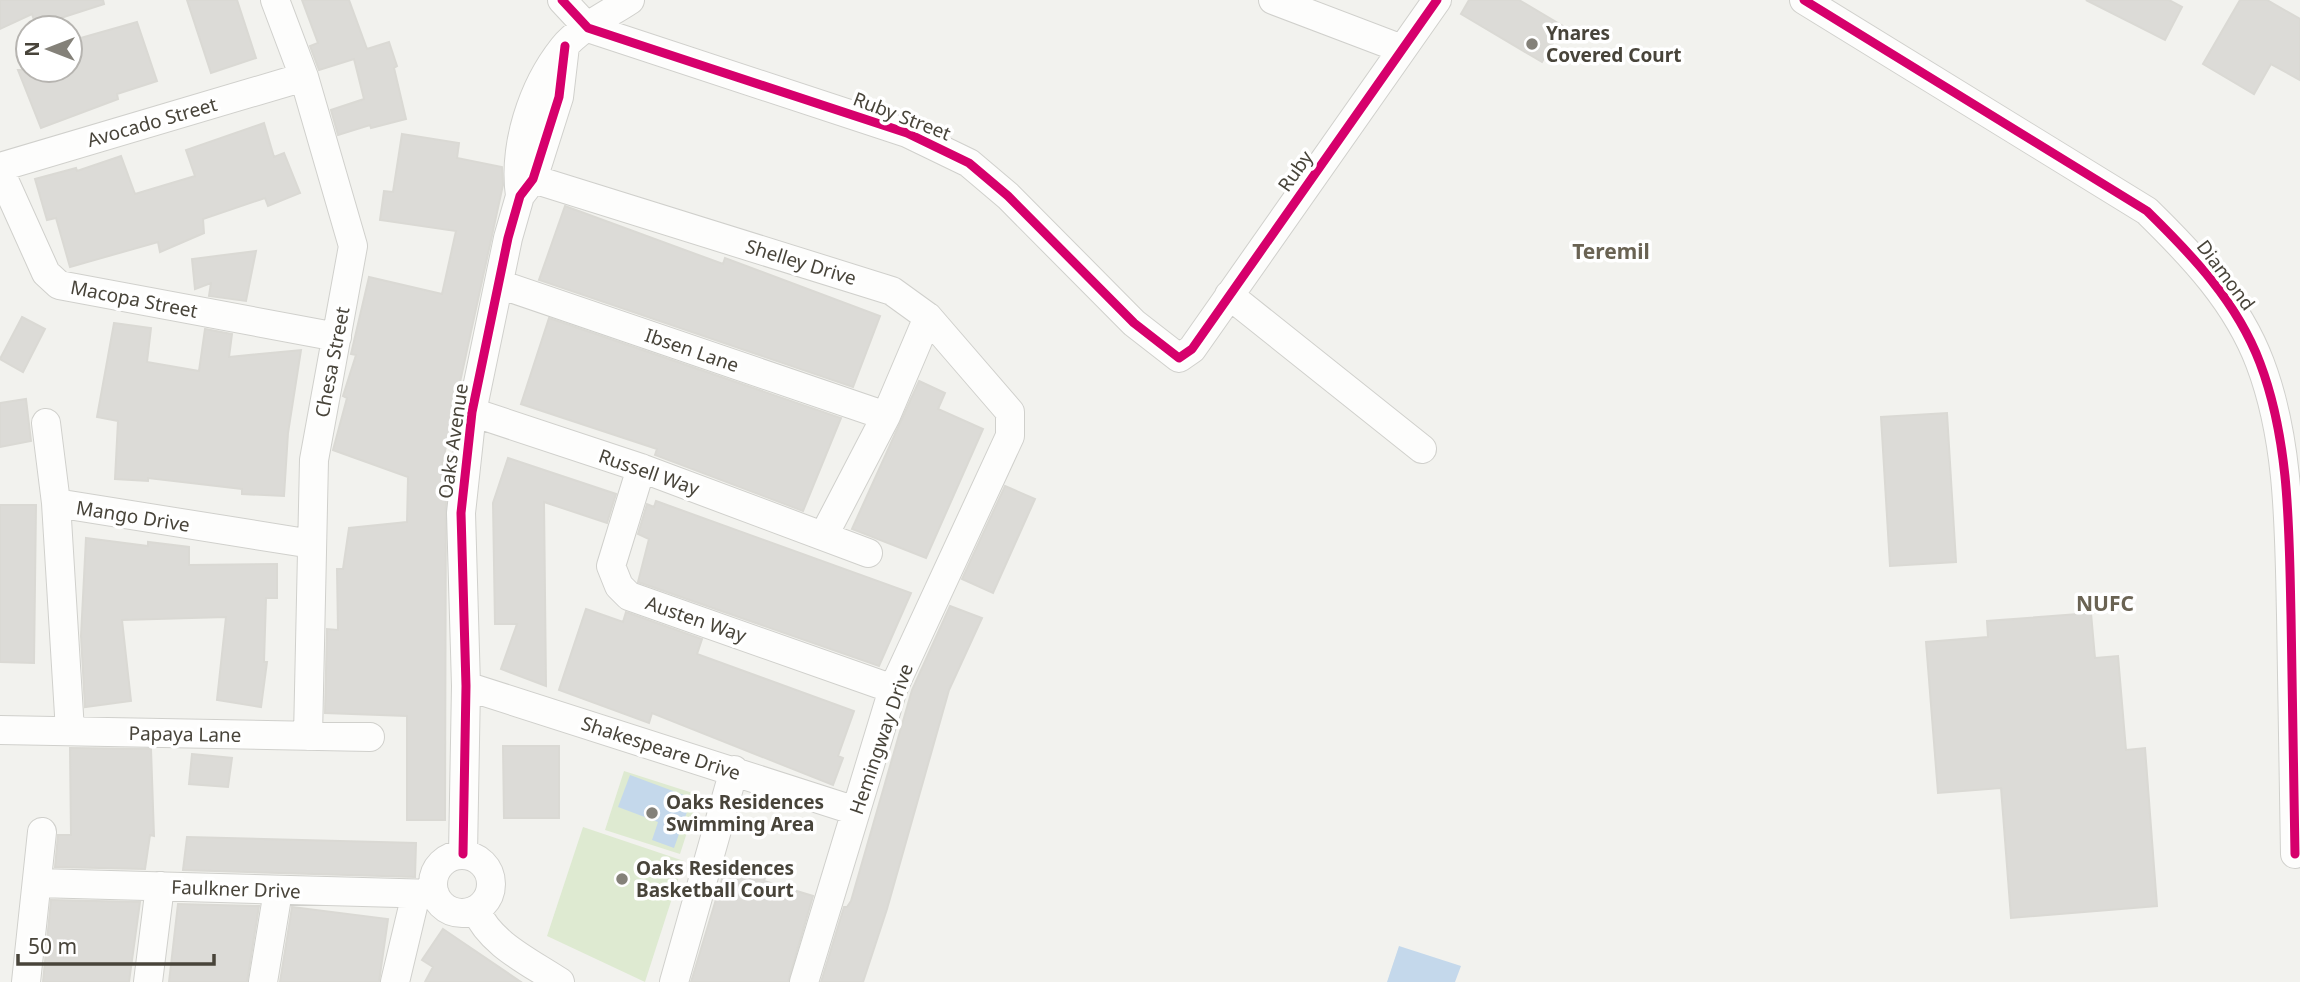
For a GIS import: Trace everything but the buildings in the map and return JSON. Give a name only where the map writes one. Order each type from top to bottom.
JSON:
[{"type":"street","name":"Chesa Street","points":[[275,0],[304,77],[353,246],[314,460],[308,736]]},
{"type":"street","points":[[562,0],[588,28]]},
{"type":"street","name":"Oaks Avenue","points":[[463,854],[466,686],[461,513],[472,412],[499,284],[527,187],[516,170],[535,92],[565,46],[630,0]]},
{"type":"street","points":[[1273,0],[1402,49]]},
{"type":"street","name":"Ruby","points":[[1179,358],[1192,349],[1437,0]]},
{"type":"street","name":"Diamond","points":[[1804,0],[2147,211],[2184,247],[2231,305],[2260,363],[2282,444],[2290,547],[2295,854]]},
{"type":"street","name":"Ruby Street","points":[[588,28],[907,133],[969,163],[1009,196],[1134,323],[1179,358]]},
{"type":"street","name":"Avocado Street","points":[[0,169],[304,77]]},
{"type":"street","name":"Macopa Street","points":[[0,169],[46,273],[59,285],[337,338]]},
{"type":"street","name":"Shelley Drive","points":[[527,187],[892,291],[928,317],[1010,412],[1012,426]]},
{"type":"street","name":"Ibsen Lane","points":[[499,284],[886,416]]},
{"type":"street","points":[[1229,295],[1422,449]]},
{"type":"street","points":[[824,535],[886,416],[928,317]]},
{"type":"street","name":"Russell Way","points":[[472,412],[642,468],[867,553]]},
{"type":"street","points":[[46,423],[56,503]]},
{"type":"street","name":"Hemingway Drive","points":[[804,982],[894,689],[1012,426]]},
{"type":"street","name":"Austen Way","points":[[642,468],[611,566],[619,586],[629,596],[894,689]]},
{"type":"street","name":"Mango Drive","points":[[70,732],[56,503],[312,544]]},
{"type":"street","name":"Shakespeare Drive","points":[[466,686],[856,811]]},
{"type":"street","name":"Papaya Lane","points":[[0,730],[370,737]]},
{"type":"street","points":[[674,982],[734,770]]},
{"type":"street","points":[[26,982],[42,832]]},
{"type":"street","points":[[395,982],[425,894],[442,862],[463,854],[474,857],[489,873],[490,894],[475,910],[452,911],[425,894]]},
{"type":"street","name":"Faulkner Drive","points":[[37,883],[425,894]]},
{"type":"street","points":[[148,982],[160,886]]},
{"type":"street","points":[[263,982],[278,891]]},
{"type":"street","points":[[475,910],[482,926],[500,942],[560,982]]},
{"type":"green space","name":"Oaks Residences Swimming Area","points":[[624,771],[699,795],[680,854],[605,830]]},
{"type":"green space","name":"Oaks Residences Basketball Court","points":[[583,827],[684,861],[645,982],[547,936]]},
{"type":"water","points":[[630,775],[692,798],[674,848],[652,840],[658,822],[618,807]]},
{"type":"water","points":[[1399,946],[1461,966],[1455,982],[1387,982]]},
{"type":"cycle path","points":[[562,0],[588,28],[907,133],[969,163],[1008,196],[1134,323],[1179,358],[1192,349],[1437,0]]},
{"type":"cycle path","points":[[1804,0],[2147,211],[2196,262],[2239,320],[2260,363],[2270,393],[2286,487],[2295,854]]},
{"type":"cycle path","points":[[463,854],[466,686],[461,513],[472,412],[508,238],[520,196],[533,179],[559,97],[565,46]]},
{"type":"place","name":"Ynares Covered Court","points":[[1532,44]]},
{"type":"place","name":"Oaks Residences Swimming Area","points":[[652,813]]},
{"type":"place","name":"Oaks Residences Basketball Court","points":[[622,879]]},
{"type":"district","name":"Teremil","points":[[1611,251]]},
{"type":"district","name":"NUFC","points":[[2105,603]]}]
